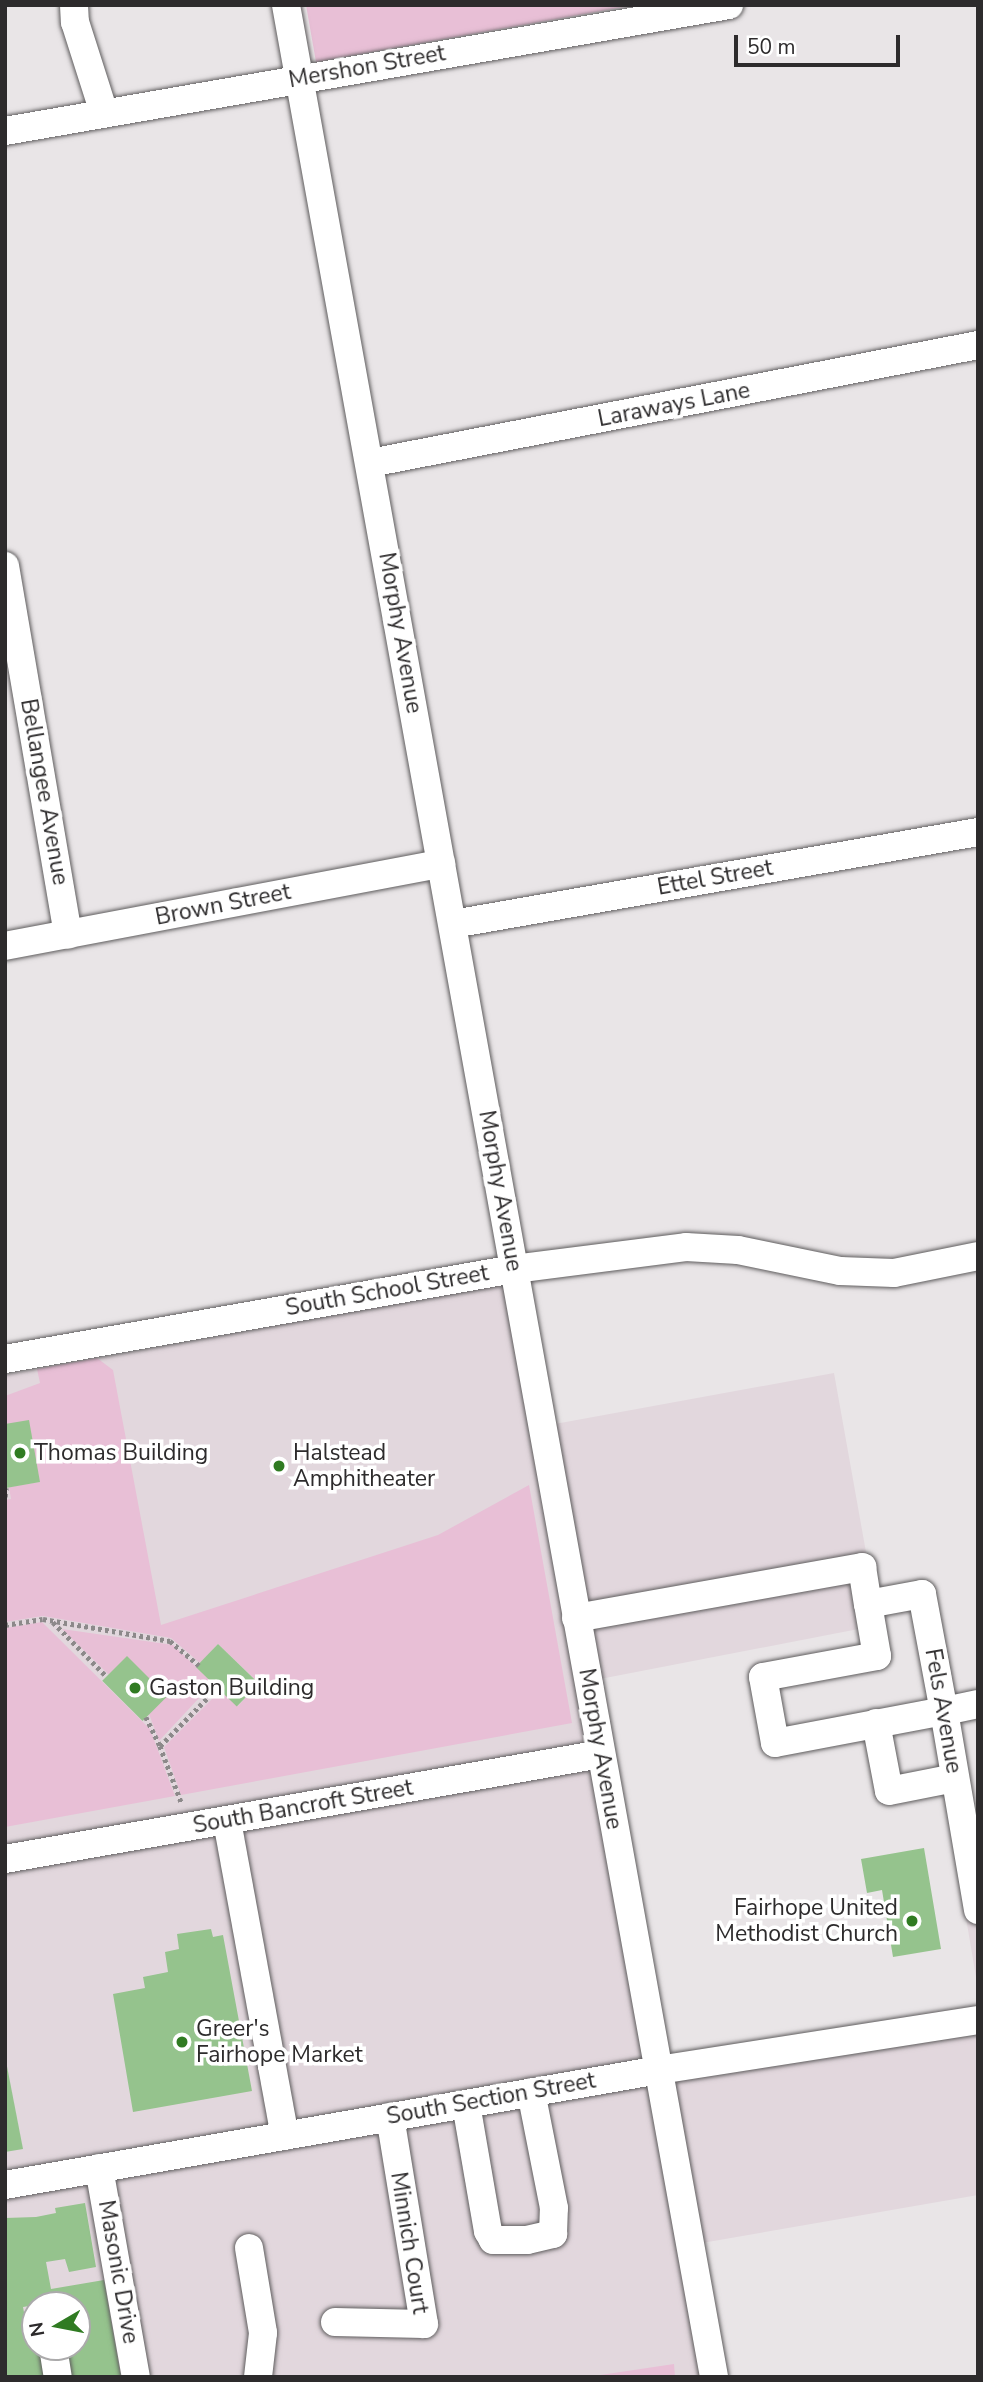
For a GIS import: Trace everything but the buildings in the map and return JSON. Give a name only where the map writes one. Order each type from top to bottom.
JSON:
[{"type":"street","points":[[74,5],[75,22],[104,113]]},
{"type":"street","name":"Morphy Avenue","points":[[286,5],[715,2377]]},
{"type":"street","name":"Mershon Street","points":[[5,131],[729,5]]},
{"type":"street","name":"Laraways Lane","points":[[370,463],[978,345]]},
{"type":"street","name":"Bellangee Avenue","points":[[5,566],[68,935]]},
{"type":"street","name":"Ettel Street","points":[[453,924],[978,832]]},
{"type":"street","name":"Brown Street","points":[[5,946],[441,864]]},
{"type":"street","name":"South School Street","points":[[5,1359],[514,1269],[686,1247],[738,1250],[840,1271],[894,1273],[978,1256]]},
{"type":"street","points":[[576,1618],[862,1567],[877,1656],[764,1677],[775,1743],[978,1704]]},
{"type":"street","name":"Fels Avenue","points":[[868,1604],[922,1594],[978,1910]]},
{"type":"street","points":[[876,1723],[889,1791],[955,1778]]},
{"type":"street","name":"South Bancroft Street","points":[[5,1859],[601,1754]]},
{"type":"street","points":[[227,1821],[285,2136]]},
{"type":"street","name":"South Section Street","points":[[5,2185],[659,2070],[978,2020]]},
{"type":"street","points":[[466,2104],[488,2231],[493,2240],[527,2240],[553,2234],[554,2208],[531,2092]]},
{"type":"street","name":"Minnich Court","points":[[335,2322],[424,2324],[390,2117]]},
{"type":"street","name":"Masonic Drive","points":[[99,2168],[136,2377]]},
{"type":"street","points":[[249,2248],[262,2333],[258,2377]]},
{"type":"path","points":[[5,1497],[6,1488]]},
{"type":"path","points":[[5,1625],[53,1621],[170,1641],[199,1665]]},
{"type":"path","points":[[53,1621],[107,1677]]},
{"type":"path","points":[[159,1746],[218,1687]]},
{"type":"path","points":[[146,1717],[186,1814]]},
{"type":"shaded area","points":[[306,5],[635,5],[316,62]]},
{"type":"shaded area","points":[[506,1284],[533,1428],[834,1373],[879,1625],[600,1679],[667,2056],[978,2005],[978,2195],[679,2247],[701,2377],[5,2377],[5,1375]]},
{"type":"shaded area","points":[[97,1358],[113,1370],[161,1625],[438,1535],[529,1485],[572,1723],[181,1795],[164,1747],[221,1690],[238,1706],[259,1683],[218,1644],[200,1663],[171,1638],[43,1616],[5,1622],[5,1500],[11,1499],[9,1487],[40,1482],[5,1424],[5,1396],[40,1383],[37,1369]]},
{"type":"shaded area","points":[[42,1622],[150,1729],[175,1796],[5,1827],[5,1628]]},
{"type":"shaded area","points":[[62,1629],[173,1645],[213,1683],[159,1741],[149,1714]]},
{"type":"shaded area","points":[[978,1837],[978,1989],[953,1841]]},
{"type":"shaded area","points":[[674,2364],[675,2377],[587,2377]]},
{"type":"place","name":"Thomas Building","points":[[20,1453]]},
{"type":"place","name":"Halstead Amphitheater","points":[[279,1466]]},
{"type":"place","name":"Gaston Building","points":[[135,1688]]},
{"type":"place","name":"Fairhope United Methodist Church","points":[[912,1921]]},
{"type":"place","name":"Greer's Fairhope Market","points":[[182,2042]]}]
